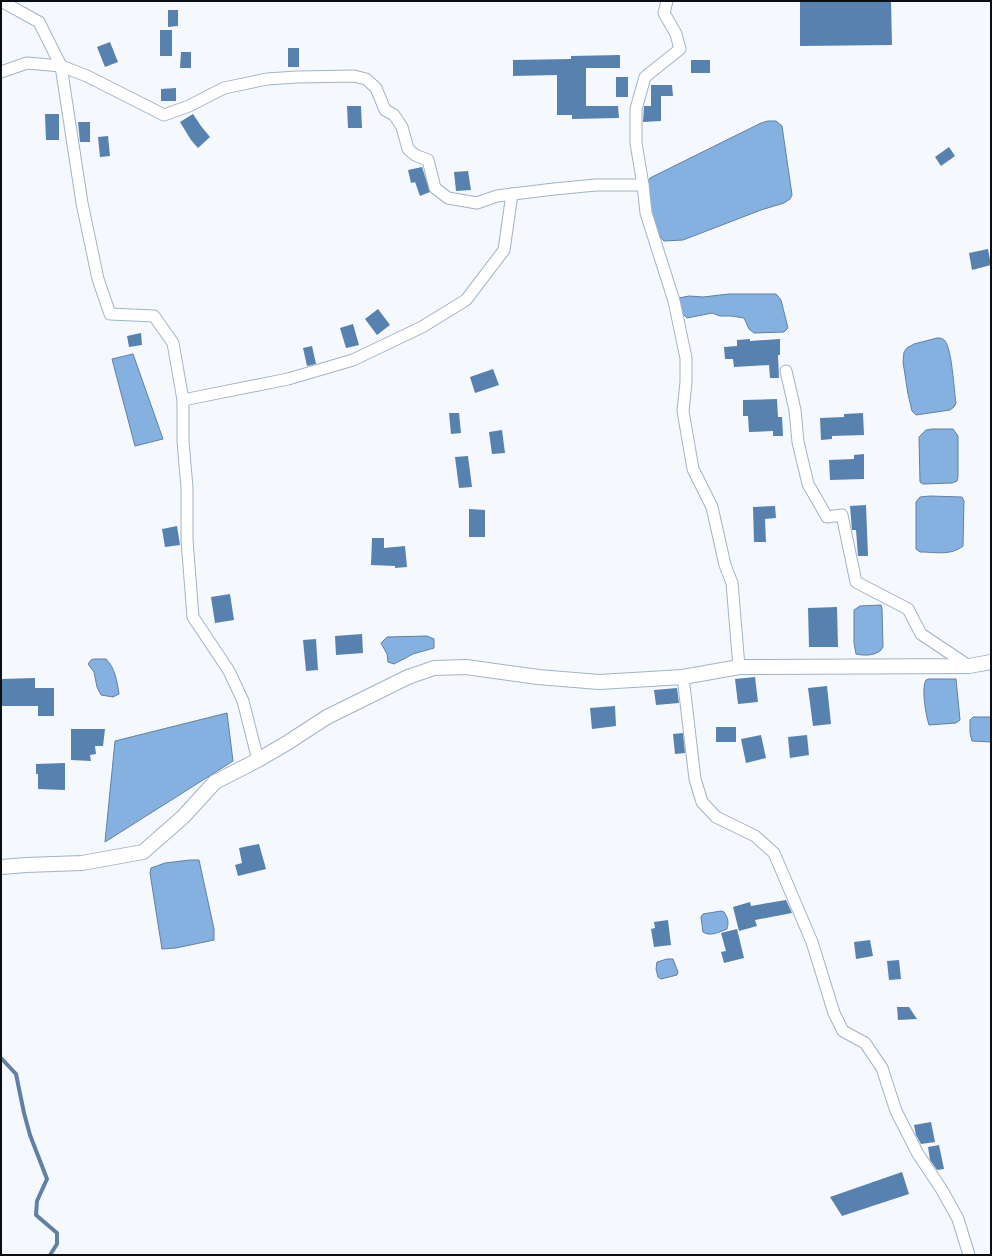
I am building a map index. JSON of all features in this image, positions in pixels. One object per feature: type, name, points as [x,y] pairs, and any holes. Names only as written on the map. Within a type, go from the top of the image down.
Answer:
[{"type":"street","points":[[1,1],[39,22],[61,66],[85,218],[98,279],[110,314],[154,316],[173,343],[183,400],[183,441],[187,488],[187,540],[193,617],[229,672],[243,701],[258,760]]},
{"type":"street","points":[[667,1],[664,12],[676,34],[680,49],[645,77],[636,109],[636,143],[646,213],[674,301],[686,358],[686,382],[683,411],[693,468],[712,507],[725,565],[732,583],[739,667]]},
{"type":"street","points":[[1,72],[27,63],[61,66],[87,76],[164,115],[189,106],[224,88],[267,79],[354,76],[366,79],[376,88],[385,110],[394,115],[402,127],[408,149],[415,155],[428,160],[436,188],[448,198],[477,203],[497,196],[512,194],[596,185],[643,185]]},
{"type":"street","points":[[183,400],[288,378],[353,360],[422,327],[466,300],[504,250],[512,194]]},
{"type":"street","points":[[786,371],[795,410],[798,442],[808,484],[827,517],[842,515],[856,582],[908,609],[921,634],[969,666]]},
{"type":"street","points":[[1,867],[82,863],[143,852],[183,817],[215,782],[258,760],[327,717],[408,677],[434,668],[466,667],[599,682],[683,677],[739,667],[969,666],[991,662]]},
{"type":"street","points":[[683,677],[695,779],[702,802],[716,817],[756,836],[774,853],[812,942],[834,1013],[843,1031],[865,1042],[882,1068],[896,1111],[918,1154],[942,1190],[958,1219],[969,1255]]},
{"type":"water","points":[[776,121],[782,126],[792,195],[790,199],[784,203],[761,210],[683,240],[664,241],[657,231],[646,189],[646,185],[650,178],[761,123]]},
{"type":"water","points":[[729,294],[776,294],[781,300],[788,328],[784,332],[754,333],[749,329],[744,318],[720,316],[712,313],[687,318],[682,313],[679,298]]},
{"type":"water","points":[[937,338],[943,339],[947,345],[951,361],[956,403],[950,410],[916,415],[912,411],[908,394],[903,362],[904,352],[907,348],[914,344]]},
{"type":"water","points":[[133,354],[163,439],[135,446],[112,359]]},
{"type":"water","points":[[953,429],[958,436],[957,481],[952,483],[923,484],[920,482],[919,437],[926,430]]},
{"type":"water","points":[[920,497],[962,497],[964,501],[963,546],[958,549],[937,553],[920,552],[916,549],[916,502]]},
{"type":"water","points":[[881,605],[883,647],[875,654],[856,654],[854,643],[854,610],[860,606]]},
{"type":"water","points":[[427,636],[434,639],[434,648],[413,654],[394,664],[388,662],[387,654],[381,643],[387,637]]},
{"type":"water","points":[[94,659],[106,659],[112,666],[119,694],[113,697],[101,695],[97,687],[94,672],[88,664]]},
{"type":"water","points":[[956,679],[960,720],[956,723],[929,725],[925,709],[924,689],[926,680]]},
{"type":"water","points":[[227,713],[233,761],[105,842],[115,741]]},
{"type":"water","points":[[973,717],[991,717],[991,742],[972,741],[970,733],[970,720]]},
{"type":"water","points":[[199,860],[214,929],[214,940],[176,948],[162,949],[150,873],[151,868],[165,863]]},
{"type":"water","points":[[721,911],[724,912],[727,918],[727,929],[712,934],[703,932],[701,917],[703,914]]},
{"type":"water","points":[[673,959],[678,972],[677,975],[661,979],[658,977],[656,969],[657,962]]},
{"type":"building","points":[[800,1],[891,1],[892,45],[800,46]]},
{"type":"building","points":[[168,10],[178,10],[178,26],[168,27]]},
{"type":"building","points":[[160,30],[172,30],[172,56],[160,56]]},
{"type":"building","points":[[110,42],[118,62],[105,67],[97,47]]},
{"type":"building","points":[[288,48],[299,48],[299,67],[288,67]]},
{"type":"building","points":[[181,52],[191,52],[191,68],[180,68]]},
{"type":"building","points":[[620,55],[620,68],[586,68],[586,106],[618,106],[619,118],[572,119],[572,115],[557,115],[557,75],[513,76],[513,60],[571,59],[571,56]]},
{"type":"building","points":[[691,60],[710,60],[710,73],[691,73]]},
{"type":"building","points":[[616,77],[628,77],[628,97],[616,97]]},
{"type":"building","points":[[651,85],[672,85],[673,96],[661,96],[661,121],[643,122],[644,106],[651,106]]},
{"type":"building","points":[[176,88],[176,101],[161,101],[161,89]]},
{"type":"building","points":[[347,106],[361,106],[362,128],[348,128]]},
{"type":"building","points":[[45,114],[59,114],[59,140],[46,140]]},
{"type":"building","points":[[193,114],[210,137],[198,148],[191,140],[180,122]]},
{"type":"building","points":[[78,122],[90,122],[90,142],[80,142]]},
{"type":"building","points":[[108,136],[110,156],[100,157],[98,137]]},
{"type":"building","points":[[949,147],[955,156],[941,166],[935,157]]},
{"type":"building","points":[[422,167],[430,192],[420,196],[415,182],[411,183],[408,170]]},
{"type":"building","points":[[468,171],[471,190],[456,191],[454,172]]},
{"type":"building","points":[[988,249],[991,265],[972,270],[969,253]]},
{"type":"building","points":[[378,309],[390,325],[377,335],[365,319]]},
{"type":"building","points":[[353,324],[359,345],[346,348],[340,328]]},
{"type":"building","points":[[141,333],[142,345],[129,347],[127,336]]},
{"type":"building","points":[[750,339],[750,341],[780,339],[780,355],[778,355],[779,378],[770,378],[769,365],[734,367],[733,359],[725,359],[724,347],[737,346],[737,340]]},
{"type":"building","points":[[312,346],[316,364],[307,366],[303,348]]},
{"type":"building","points":[[493,369],[499,385],[475,393],[470,377]]},
{"type":"building","points":[[777,399],[778,417],[782,417],[783,436],[773,436],[773,431],[749,432],[748,416],[743,416],[743,400]]},
{"type":"building","points":[[449,413],[459,413],[461,433],[451,434]]},
{"type":"building","points":[[863,413],[864,435],[832,436],[832,439],[821,440],[820,418],[844,417],[844,414]]},
{"type":"building","points":[[502,430],[505,453],[492,454],[489,432]]},
{"type":"building","points":[[864,454],[864,479],[830,480],[829,460],[854,459],[854,455]]},
{"type":"building","points":[[468,456],[472,487],[459,488],[455,457]]},
{"type":"building","points":[[866,505],[868,556],[858,556],[856,530],[852,530],[850,506]]},
{"type":"building","points":[[775,506],[776,518],[765,519],[766,542],[754,542],[753,507]]},
{"type":"building","points":[[469,509],[485,510],[485,537],[469,537]]},
{"type":"building","points":[[177,526],[180,545],[165,547],[162,529]]},
{"type":"building","points":[[372,538],[384,538],[384,548],[405,546],[407,567],[395,568],[395,566],[371,565]]},
{"type":"building","points":[[230,594],[234,620],[215,623],[211,597]]},
{"type":"building","points":[[837,607],[838,647],[809,647],[808,608]]},
{"type":"building","points":[[362,634],[363,653],[336,655],[335,636]]},
{"type":"building","points":[[316,639],[318,670],[306,671],[303,640]]},
{"type":"building","points":[[755,677],[758,702],[738,704],[735,679]]},
{"type":"building","points":[[35,678],[35,688],[54,688],[54,716],[38,716],[38,706],[1,706],[1,679]]},
{"type":"building","points":[[827,686],[831,724],[813,726],[808,688]]},
{"type":"building","points":[[677,688],[679,703],[656,705],[654,690]]},
{"type":"building","points":[[615,706],[616,726],[592,729],[590,708]]},
{"type":"building","points":[[716,727],[736,727],[736,742],[716,742]]},
{"type":"building","points":[[71,729],[105,729],[103,746],[95,746],[96,754],[90,755],[91,761],[71,760]]},
{"type":"building","points":[[683,733],[685,753],[675,754],[673,734]]},
{"type":"building","points":[[761,735],[766,758],[746,763],[741,739]]},
{"type":"building","points":[[807,735],[809,755],[790,758],[788,737]]},
{"type":"building","points":[[65,763],[65,790],[38,789],[36,764]]},
{"type":"building","points":[[259,844],[266,869],[238,876],[235,865],[242,863],[239,848]]},
{"type":"building","points":[[786,900],[792,913],[755,920],[757,926],[739,931],[733,907],[750,902],[751,906]]},
{"type":"building","points":[[668,920],[671,945],[654,947],[651,929],[655,928],[654,922]]},
{"type":"building","points":[[737,929],[744,958],[724,963],[721,952],[726,951],[721,933]]},
{"type":"building","points":[[870,940],[873,956],[856,959],[854,942]]},
{"type":"building","points":[[899,960],[901,979],[889,980],[887,961]]},
{"type":"building","points":[[897,1007],[909,1007],[917,1019],[898,1020]]},
{"type":"building","points":[[931,1122],[935,1142],[921,1144],[916,1135],[914,1125]]},
{"type":"building","points":[[939,1145],[944,1169],[937,1170],[930,1160],[928,1147]]},
{"type":"building","points":[[902,1172],[909,1194],[842,1216],[830,1197]]},
{"type":"waterway","points":[[1,1058],[16,1074],[30,1135],[47,1179],[37,1201],[36,1215],[57,1233],[57,1244],[50,1255]]}]
